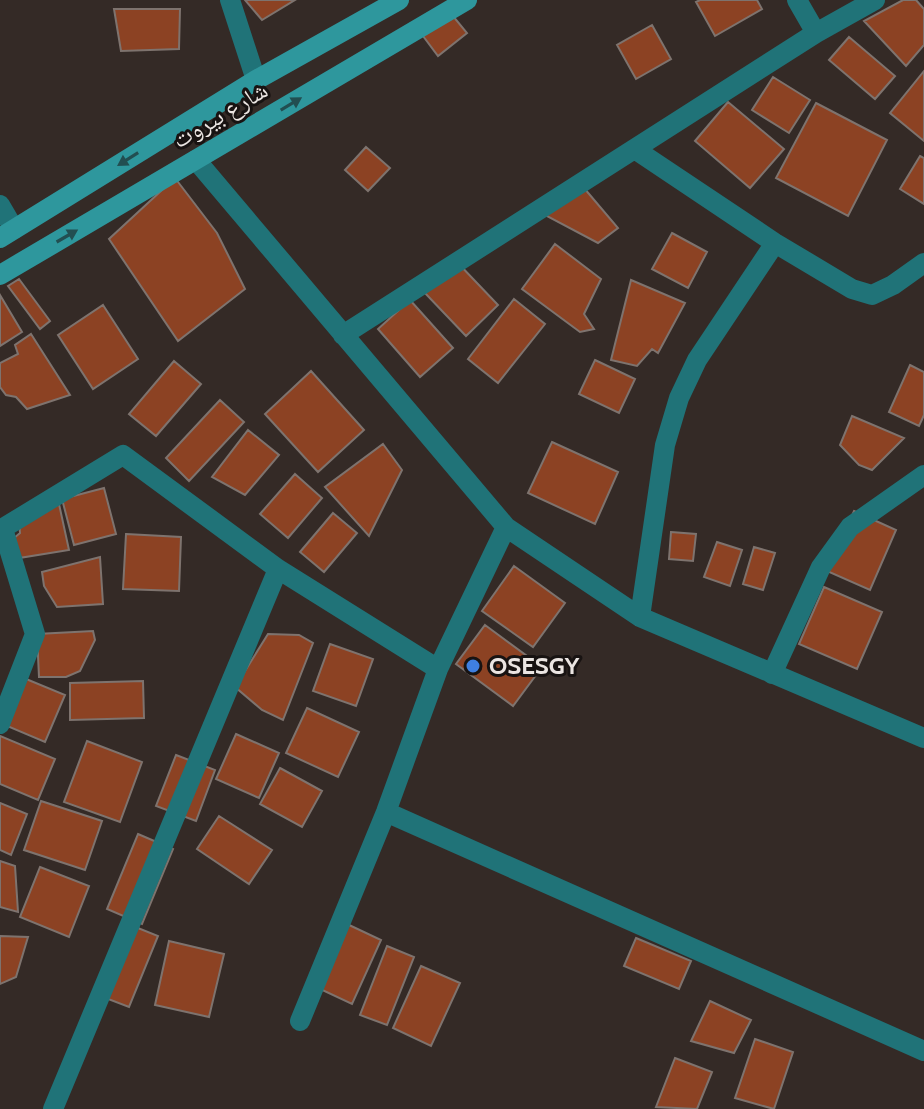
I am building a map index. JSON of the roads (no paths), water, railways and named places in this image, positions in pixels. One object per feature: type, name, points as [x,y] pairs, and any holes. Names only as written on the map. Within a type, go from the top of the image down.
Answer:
[{"type":"main road","name":"شارع بيروت","points":[[0,275],[467,0]]},
{"type":"main road","name":"شارع بيروت","points":[[7,234],[256,80],[394,3]]},
{"type":"main road","points":[[394,3],[406,35]]},
{"type":"street","points":[[230,0],[256,80]]},
{"type":"street","points":[[797,0],[816,33]]},
{"type":"street","points":[[343,335],[816,33],[875,0]]},
{"type":"street","points":[[636,150],[775,243],[852,289],[872,295],[893,285],[924,263]]},
{"type":"street","points":[[196,160],[506,527],[640,617],[924,738]]},
{"type":"street","points":[[0,205],[7,234]]},
{"type":"street","points":[[640,617],[665,445],[679,398],[697,360],[775,243]]},
{"type":"street","points":[[0,724],[35,634],[1,530],[123,455],[278,569],[438,669]]},
{"type":"street","points":[[772,674],[821,567],[850,527],[924,475]]},
{"type":"street","points":[[300,1021],[386,812],[438,669],[506,527]]},
{"type":"street","points":[[53,1109],[278,569]]},
{"type":"street","points":[[386,812],[924,1051]]},
{"type":"place","name":"OSESGY","points":[[473,666]]}]
